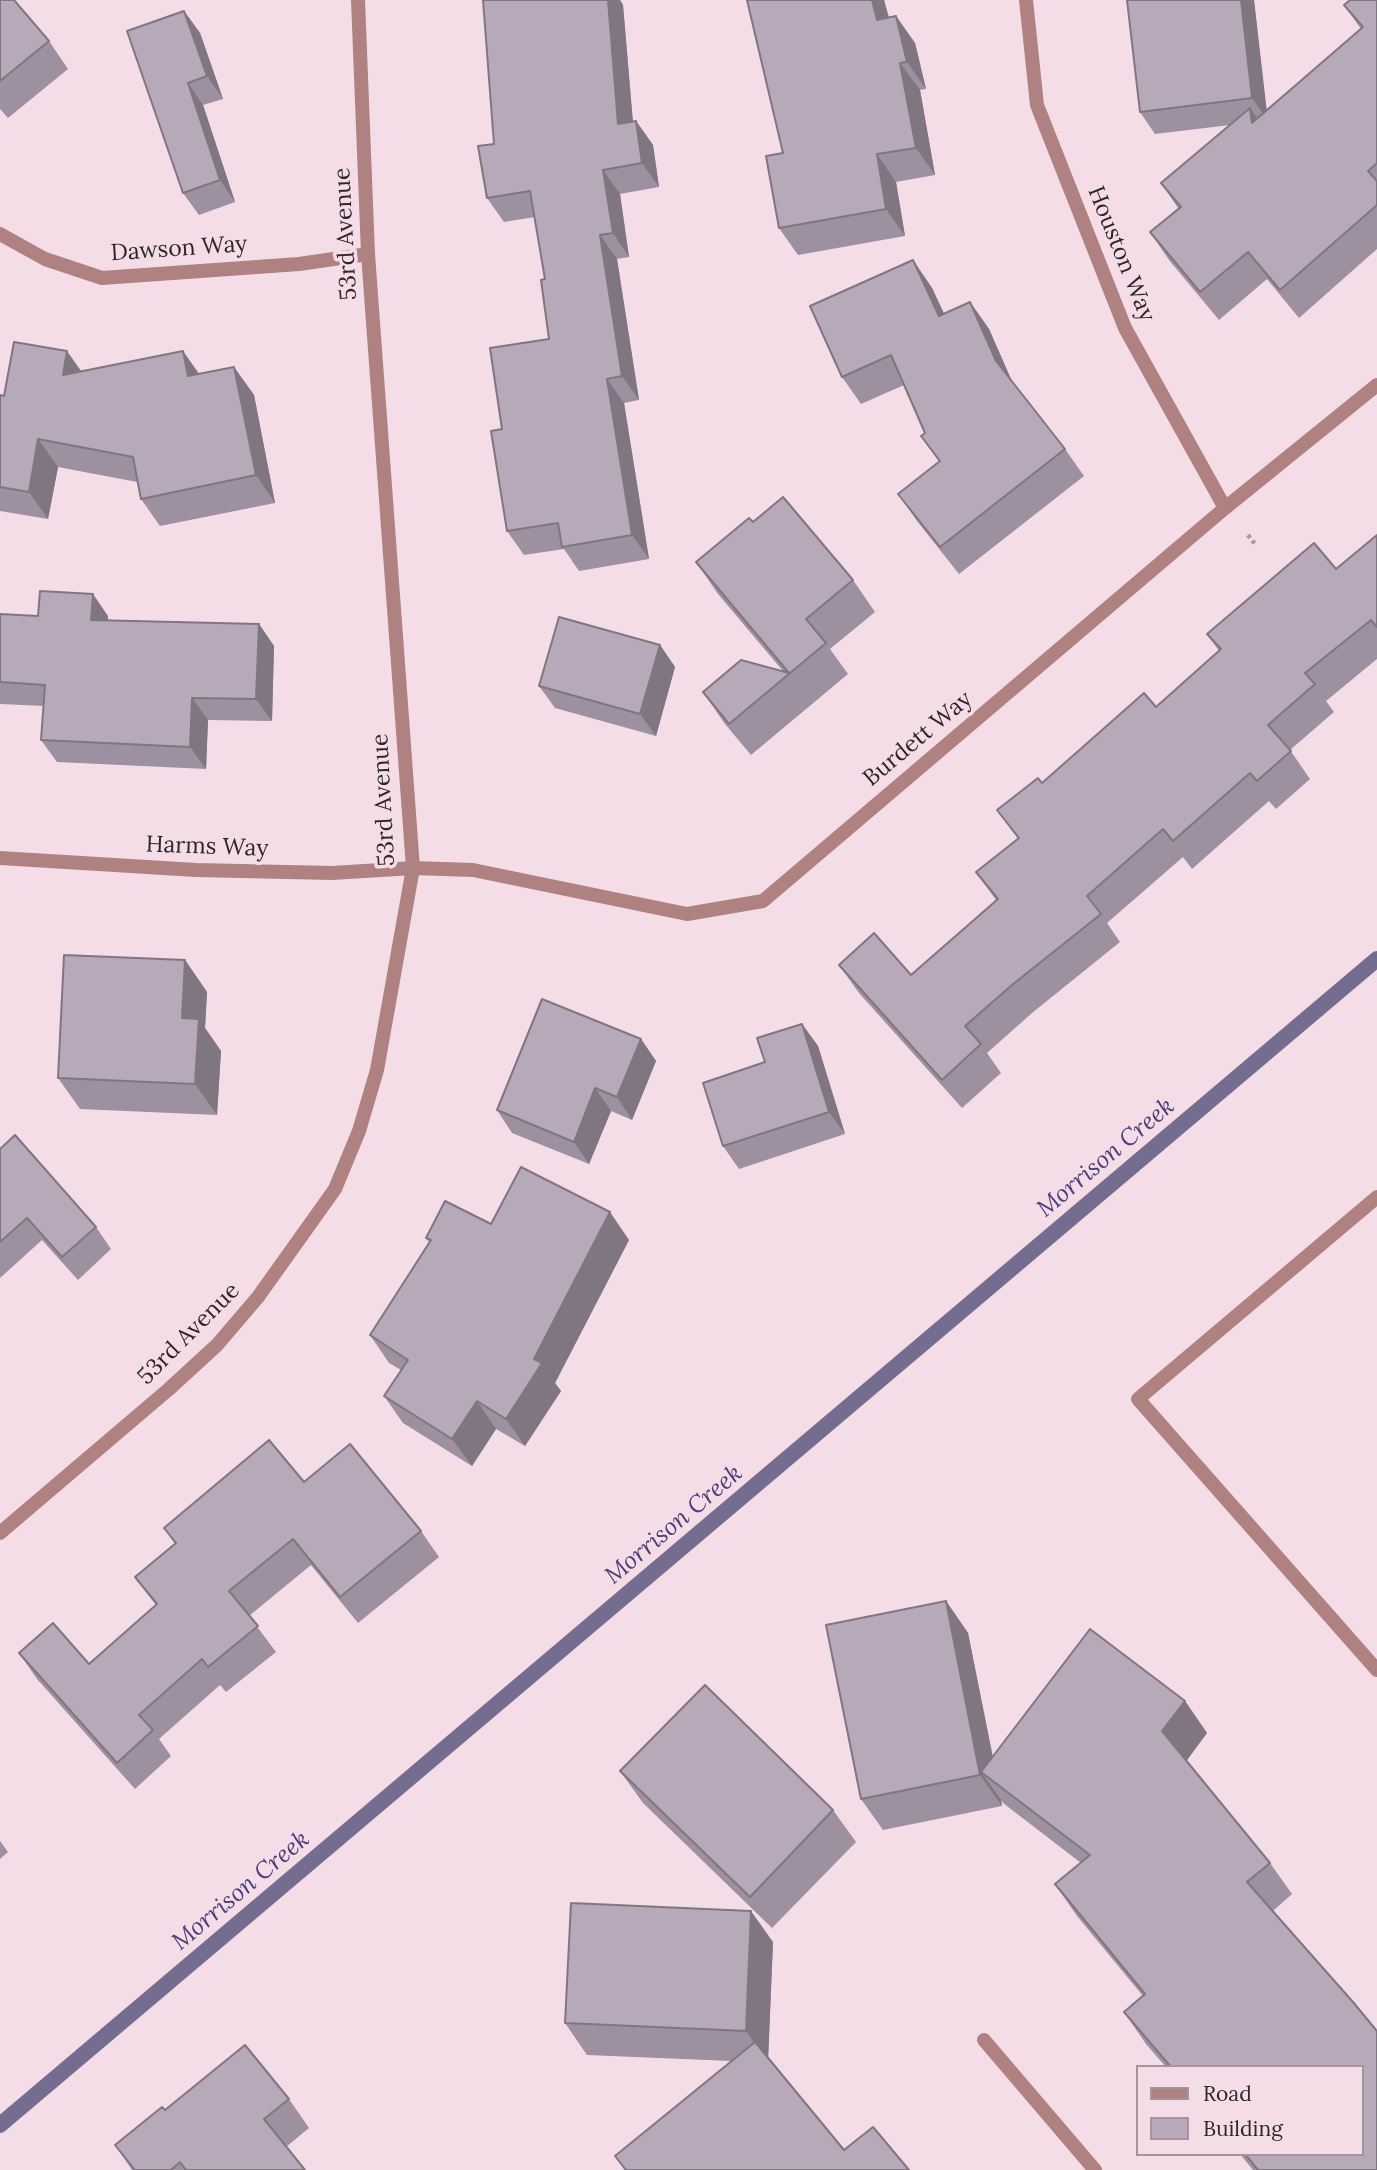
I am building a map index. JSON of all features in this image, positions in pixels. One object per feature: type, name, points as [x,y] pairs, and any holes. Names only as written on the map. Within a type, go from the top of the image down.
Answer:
[{"type":"street","name":"53rd Avenue","points":[[0,1534],[169,1389],[216,1345],[258,1297],[335,1189],[359,1132],[377,1070],[413,868],[368,254],[358,0]]},
{"type":"street","name":"Houston Way","points":[[1026,0],[1037,105],[1125,328],[1225,508]]},
{"type":"street","name":"Dawson Way","points":[[0,234],[45,259],[102,278],[299,264],[368,254]]},
{"type":"street","name":"Burdett Way","points":[[413,868],[473,870],[687,915],[763,901],[1225,508],[1377,384]]},
{"type":"street","name":"Harms Way","points":[[0,858],[223,871],[332,873],[413,868]]},
{"type":"street","points":[[1377,1197],[1138,1399],[1377,1670]]},
{"type":"street","points":[[984,2040],[1095,2170]]},
{"type":"building","points":[[0,0],[14,0],[49,41],[0,81]]},
{"type":"building","points":[[483,0],[608,0],[618,124],[636,121],[642,163],[603,170],[613,233],[600,235],[622,376],[607,379],[632,535],[562,547],[558,523],[507,531],[491,431],[502,429],[490,348],[549,339],[541,280],[545,279],[530,191],[487,198],[478,146],[494,144]]},
{"type":"building","points":[[747,0],[872,0],[877,20],[896,16],[907,62],[900,63],[916,148],[877,154],[886,209],[779,228],[766,156],[783,153]]},
{"type":"building","points":[[1127,0],[1241,0],[1252,98],[1140,112]]},
{"type":"building","points":[[1350,0],[1377,0],[1377,163],[1368,171],[1377,181],[1377,205],[1280,290],[1248,252],[1200,292],[1150,232],[1181,207],[1161,183],[1250,108],[1252,123],[1363,27],[1344,5]]},
{"type":"building","points":[[184,11],[207,76],[188,83],[220,180],[183,193],[127,31]]},
{"type":"building","points":[[913,260],[939,316],[970,302],[996,361],[1065,449],[940,547],[898,494],[940,461],[921,436],[925,433],[891,355],[842,377],[810,306]]},
{"type":"building","points":[[14,342],[67,351],[63,375],[183,351],[188,376],[234,367],[256,475],[141,499],[133,457],[38,439],[29,492],[0,487],[0,395],[4,396]]},
{"type":"building","points":[[783,497],[853,580],[806,619],[826,643],[729,724],[703,692],[741,660],[789,673],[696,562],[749,518],[753,522]]},
{"type":"building","points":[[1377,535],[1377,627],[1371,620],[1305,673],[1315,684],[1268,725],[1291,751],[1257,781],[1250,773],[1173,841],[1163,829],[1087,896],[1101,914],[965,1026],[981,1044],[942,1080],[839,965],[874,933],[911,975],[998,899],[976,872],[1019,838],[997,810],[1038,778],[1042,783],[1144,693],[1156,707],[1221,649],[1207,634],[1314,543],[1336,569]]},
{"type":"building","points":[[40,591],[93,594],[91,620],[259,624],[256,699],[192,698],[190,747],[41,740],[45,685],[0,682],[0,614],[38,616]]},
{"type":"building","points":[[559,617],[660,645],[640,714],[539,686]]},
{"type":"building","points":[[64,955],[185,960],[182,1018],[199,1019],[195,1084],[58,1078]]},
{"type":"building","points":[[542,999],[641,1039],[617,1097],[595,1088],[574,1142],[497,1110]]},
{"type":"building","points":[[802,1024],[829,1112],[723,1146],[703,1083],[765,1062],[757,1038]]},
{"type":"building","points":[[15,1135],[96,1227],[62,1257],[27,1218],[0,1242],[0,1149]]},
{"type":"building","points":[[521,1167],[610,1212],[534,1359],[542,1363],[506,1419],[477,1401],[452,1439],[384,1396],[408,1360],[370,1335],[431,1240],[426,1238],[445,1201],[491,1224]]},
{"type":"building","points":[[269,1440],[304,1482],[350,1444],[421,1531],[340,1597],[293,1539],[229,1591],[258,1626],[208,1667],[202,1659],[139,1715],[153,1730],[117,1763],[19,1653],[53,1623],[89,1664],[157,1604],[135,1577],[176,1543],[164,1528]]},
{"type":"building","points":[[946,1601],[980,1775],[861,1799],[826,1625]]},
{"type":"building","points":[[1090,1629],[1185,1701],[1162,1731],[1270,1863],[1247,1882],[1377,2031],[1377,2170],[1258,2170],[1247,2156],[1363,2156],[1363,2065],[1169,2065],[1124,2012],[1145,1994],[1055,1884],[1090,1855],[981,1772]]},
{"type":"building","points":[[705,1685],[833,1810],[750,1897],[620,1771]]},
{"type":"building","points":[[571,1903],[751,1911],[746,2031],[565,2023]]},
{"type":"building","points":[[755,2042],[844,2150],[873,2127],[909,2170],[626,2170],[615,2156]]},
{"type":"building","points":[[245,2045],[289,2099],[264,2119],[305,2170],[186,2170],[180,2162],[171,2170],[135,2170],[115,2145],[162,2107],[165,2110]]},
{"type":"waterway","name":"Morrison Creek","points":[[0,2125],[1377,959]]}]
